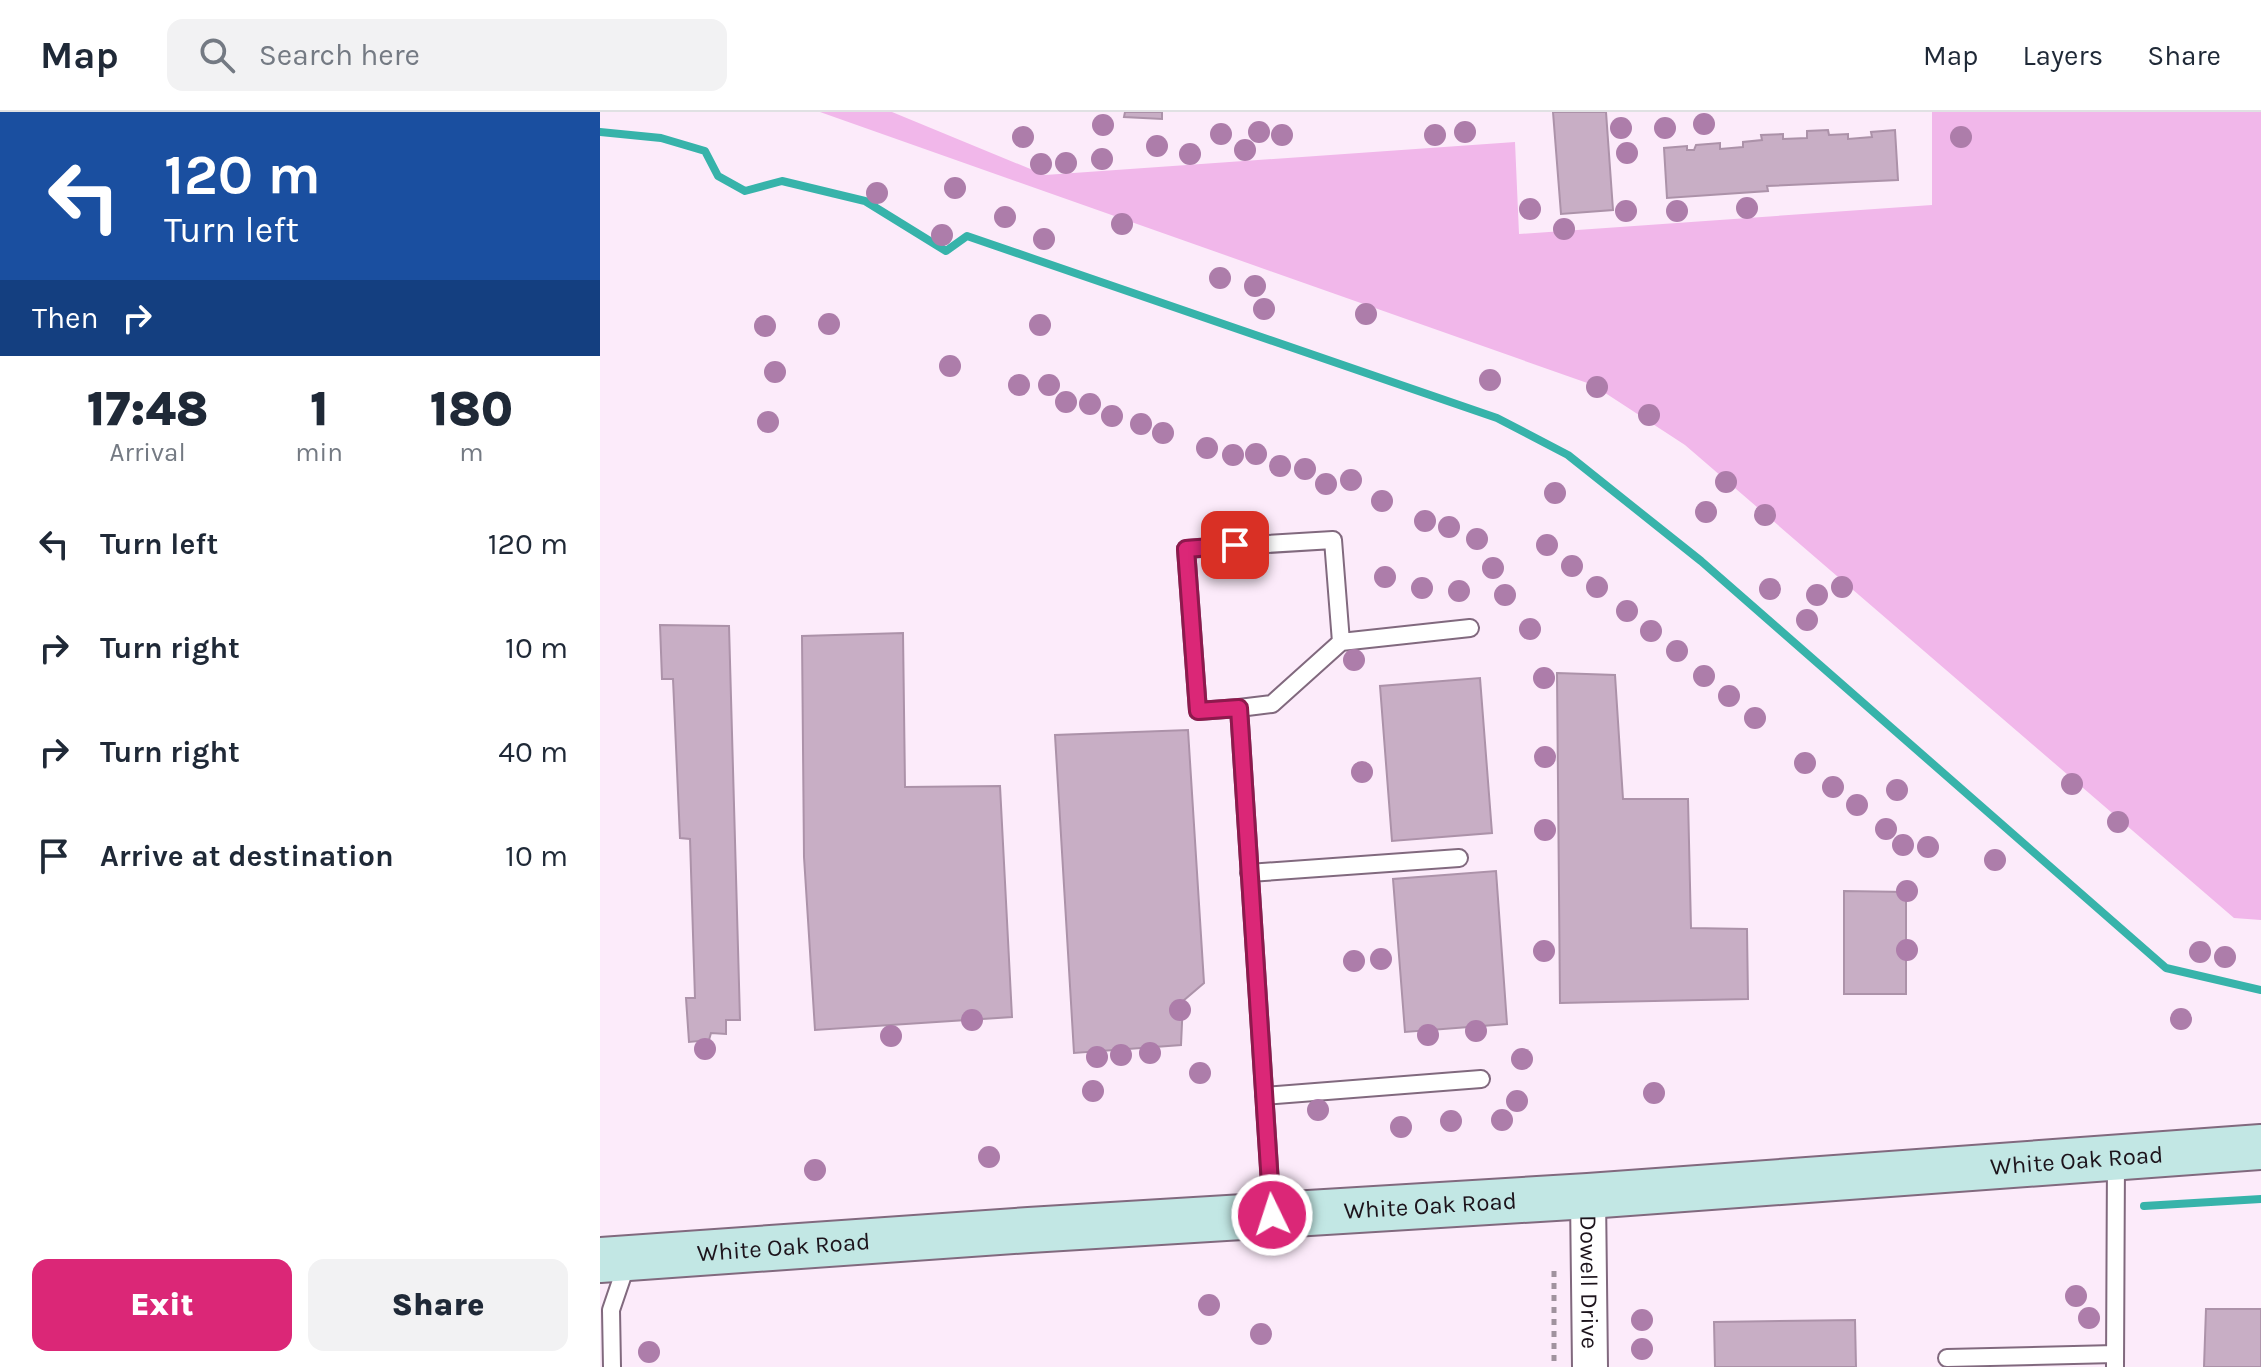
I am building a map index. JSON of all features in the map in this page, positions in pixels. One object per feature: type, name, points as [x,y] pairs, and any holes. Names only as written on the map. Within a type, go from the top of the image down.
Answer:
[{"type":"street","name":"White Oak Road","points":[[614,1259],[1588,1196],[2261,1147]]},
{"type":"street","name":"Dowell Drive","points":[[1588,1196],[1590,1367]]},
{"type":"lane","points":[[1341,642],[1333,540],[1186,549],[1198,711],[1272,704],[1341,642],[1470,628]]},
{"type":"lane","points":[[1239,708],[1272,1215]]},
{"type":"lane","points":[[1249,873],[1459,858]]},
{"type":"lane","points":[[1264,1096],[1481,1079]]},
{"type":"lane","points":[[1947,1358],[2115,1361],[2116,1157]]},
{"type":"lane","points":[[612,1367],[614,1259]]},
{"type":"path","points":[[1554,1271],[1554,1367]]},
{"type":"shaded area","points":[[820,112],[892,112],[1045,175],[1515,142],[1519,234],[1932,205],[1932,112],[2261,112],[2261,920],[2234,918],[1685,445],[1593,385]]},
{"type":"building","points":[[1125,112],[1162,112],[1162,119],[1124,117]]},
{"type":"building","points":[[1553,112],[1606,112],[1613,210],[1561,214]]},
{"type":"building","points":[[1828,130],[1829,135],[1848,134],[1848,139],[1872,137],[1871,132],[1895,130],[1898,180],[1767,186],[1768,191],[1667,198],[1664,148],[1687,146],[1687,150],[1694,150],[1696,145],[1720,143],[1720,149],[1743,147],[1743,142],[1762,140],[1761,135],[1783,134],[1783,139],[1807,138],[1807,131]]},
{"type":"building","points":[[660,625],[729,626],[740,1020],[726,1020],[726,1034],[711,1033],[709,1040],[689,1042],[686,998],[695,998],[690,839],[680,838],[673,679],[662,679]]},
{"type":"building","points":[[903,633],[905,787],[1000,786],[1012,1017],[815,1030],[804,857],[802,636]]},
{"type":"building","points":[[1557,673],[1615,675],[1623,799],[1688,799],[1691,928],[1747,929],[1748,999],[1560,1003]]},
{"type":"building","points":[[1480,678],[1492,833],[1392,841],[1380,686]]},
{"type":"building","points":[[1188,730],[1204,983],[1183,1001],[1181,1045],[1074,1053],[1055,735]]},
{"type":"building","points":[[1496,871],[1507,1024],[1405,1032],[1393,879]]},
{"type":"building","points":[[1844,891],[1906,892],[1906,994],[1844,994]]},
{"type":"building","points":[[2206,1309],[2261,1309],[2261,1367],[2204,1367]]},
{"type":"building","points":[[1855,1320],[1856,1367],[1715,1367],[1714,1322]]},
{"type":"waterway","points":[[600,132],[661,138],[705,151],[718,176],[745,191],[782,181],[865,201],[946,251],[967,236],[1497,418],[1568,455],[1701,561],[2166,968],[2261,990]]},
{"type":"waterway","points":[[2144,1206],[2261,1199]]},
{"type":"route","points":[[1235,545],[1186,549],[1198,711],[1239,708],[1272,1215]]}]
